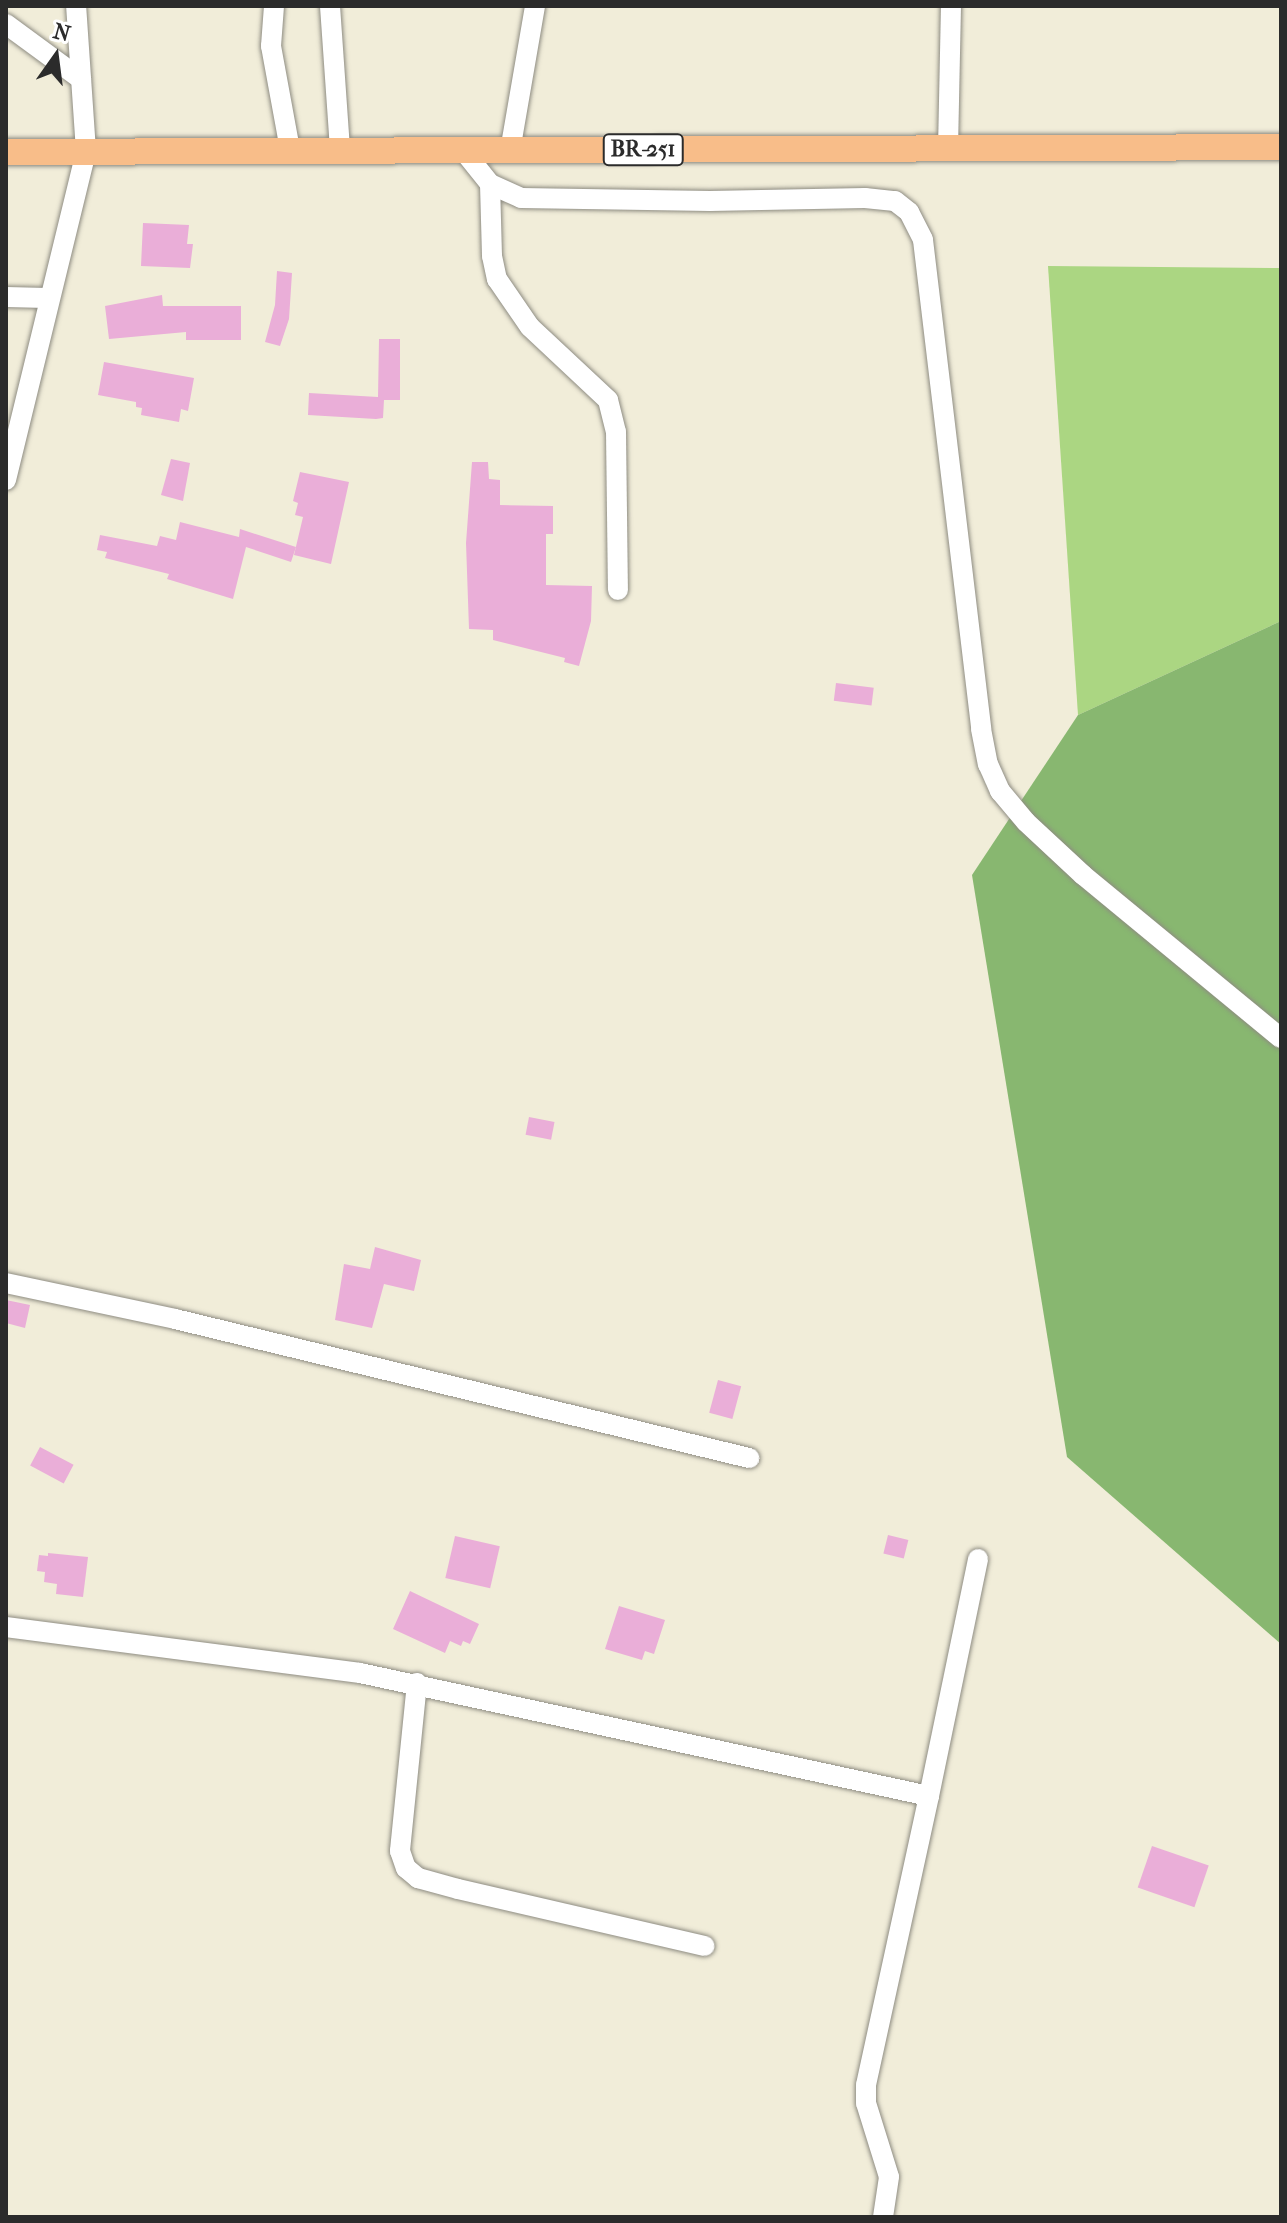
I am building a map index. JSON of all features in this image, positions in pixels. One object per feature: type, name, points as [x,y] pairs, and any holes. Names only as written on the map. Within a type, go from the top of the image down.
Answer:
[{"type":"main road","name":"BR-251","points":[[6,152],[1281,147]]},
{"type":"street","points":[[6,480],[47,298],[86,151],[76,6]]},
{"type":"street","points":[[274,6],[271,46],[290,150]]},
{"type":"street","points":[[330,6],[340,150]]},
{"type":"street","points":[[510,151],[535,6]]},
{"type":"street","points":[[948,149],[951,6]]},
{"type":"street","points":[[6,24],[81,79]]},
{"type":"street","points":[[462,149],[490,184],[521,198],[710,201],[865,198],[895,201],[909,212],[923,240],[981,729],[1000,791],[1026,822],[1083,875],[1281,1038]]},
{"type":"street","points":[[490,184],[492,256],[497,279],[530,327],[608,400],[616,432],[618,590]]},
{"type":"street","points":[[6,297],[47,298]]},
{"type":"street","points":[[6,1283],[251,1337],[749,1458]]},
{"type":"street","points":[[883,2217],[889,2177],[866,2103],[866,2085],[978,1559]]},
{"type":"street","points":[[6,1627],[329,1668],[417,1683],[929,1796]]},
{"type":"street","points":[[417,1683],[400,1851],[406,1868],[418,1878],[458,1889],[704,1946]]},
{"type":"green space","points":[[1048,266],[1281,268],[1281,621],[1078,715]]},
{"type":"green space","points":[[1281,621],[1281,1644],[1067,1457],[972,875],[1078,715]]},
{"type":"building","points":[[143,223],[189,225],[187,244],[193,244],[190,268],[141,266]]},
{"type":"building","points":[[277,271],[292,273],[289,319],[280,346],[265,342],[275,305]]},
{"type":"building","points":[[162,295],[163,306],[241,306],[241,340],[186,340],[186,332],[109,339],[105,306]]},
{"type":"building","points":[[379,339],[400,339],[400,400],[384,400],[383,418],[308,415],[309,393],[378,397]]},
{"type":"building","points":[[104,362],[194,378],[188,411],[181,409],[179,422],[141,415],[142,408],[136,407],[136,402],[98,395]]},
{"type":"building","points":[[171,459],[190,463],[183,501],[161,495]]},
{"type":"building","points":[[472,462],[488,462],[489,479],[500,480],[500,505],[553,506],[553,534],[546,534],[546,585],[592,586],[591,621],[579,666],[564,662],[565,658],[493,640],[493,630],[469,629],[466,543]]},
{"type":"building","points":[[300,472],[349,482],[331,564],[294,555],[303,517],[295,515],[298,503],[293,501]]},
{"type":"building","points":[[180,522],[239,537],[240,529],[296,547],[291,562],[246,547],[233,599],[167,579],[169,574],[105,558],[107,552],[97,550],[100,535],[157,546],[160,536],[176,540]]},
{"type":"building","points":[[836,683],[874,688],[872,705],[834,701]]},
{"type":"building","points":[[529,1117],[555,1122],[551,1140],[526,1135]]},
{"type":"building","points":[[375,1247],[421,1260],[414,1291],[384,1284],[372,1328],[335,1320],[344,1264],[370,1269]]},
{"type":"building","points":[[6,1300],[30,1305],[25,1328],[6,1323]]},
{"type":"building","points":[[718,1380],[741,1386],[732,1419],[709,1413]]},
{"type":"building","points":[[40,1447],[74,1465],[64,1483],[30,1466]]},
{"type":"building","points":[[888,1535],[908,1540],[904,1559],[883,1553]]},
{"type":"building","points":[[455,1536],[500,1546],[490,1588],[445,1578]]},
{"type":"building","points":[[48,1553],[88,1557],[83,1597],[56,1594],[57,1584],[44,1582],[45,1572],[37,1571],[39,1555],[48,1556]]},
{"type":"building","points":[[410,1591],[479,1624],[470,1644],[463,1641],[461,1646],[450,1641],[445,1653],[393,1629]]},
{"type":"building","points":[[619,1606],[665,1620],[654,1654],[645,1651],[642,1660],[605,1649]]},
{"type":"building","points":[[1152,1846],[1209,1866],[1194,1907],[1138,1888]]}]
